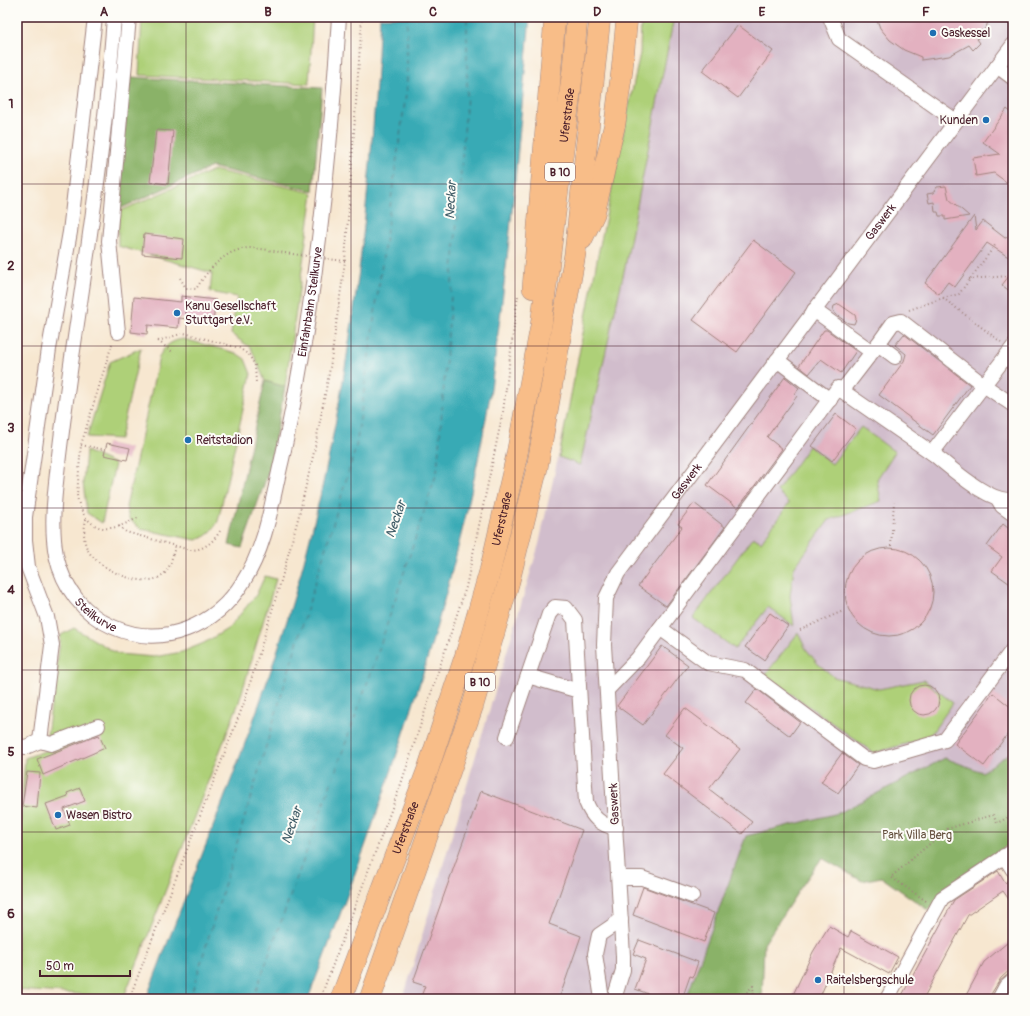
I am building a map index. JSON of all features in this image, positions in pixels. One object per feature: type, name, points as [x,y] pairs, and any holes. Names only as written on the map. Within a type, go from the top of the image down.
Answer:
[{"type":"highway","name":"B 10","points":[[541,326],[532,284],[555,17]]},
{"type":"highway","name":"Uferstraße","points":[[341,999],[428,769],[469,644],[490,571],[516,459],[541,326],[573,69],[577,17]]},
{"type":"highway","name":"Uferstraße","points":[[370,999],[473,705],[509,582],[537,468],[575,254],[600,17]]},
{"type":"highway","name":"B 10","points":[[575,254],[594,214],[615,123],[627,17]]},
{"type":"street","points":[[40,742],[52,645],[47,616],[28,567],[25,540],[25,517],[49,349],[70,232],[95,17]]},
{"type":"street","name":"Steilkurve","points":[[114,17],[99,171],[59,453],[53,509],[56,554],[63,577],[80,604],[93,616],[107,625],[135,635],[150,636],[173,634],[195,626],[217,612],[237,592],[245,579]]},
{"type":"street","points":[[118,332],[109,242],[129,17]]},
{"type":"street","name":"Einfahrbahn Steilkurve","points":[[245,579],[258,553],[266,528],[299,372],[320,232],[330,143],[339,17]]},
{"type":"street","points":[[830,17],[839,38],[956,121]]},
{"type":"street","name":"Gaswerk","points":[[614,999],[623,970],[608,689],[604,645],[606,598],[618,573],[1013,45]]},
{"type":"street","points":[[997,66],[1013,78]]},
{"type":"street","points":[[814,310],[875,348],[895,357]]},
{"type":"street","points":[[842,391],[893,323],[901,321],[985,386],[1013,405]]},
{"type":"street","points":[[932,453],[1012,349]]},
{"type":"street","points":[[777,360],[830,400]]},
{"type":"street","points":[[608,689],[638,658],[838,388],[987,493],[998,499],[1013,499]]},
{"type":"street","points":[[998,499],[1002,506],[1013,514]]},
{"type":"street","points":[[507,737],[552,609],[560,606],[566,608],[575,620],[586,802],[590,812],[597,821],[606,826],[616,828]]},
{"type":"street","points":[[660,628],[708,663],[745,670],[864,759],[873,761],[944,740],[1013,649]]},
{"type":"street","points":[[528,676],[579,691]]},
{"type":"street","points":[[17,746],[26,747],[40,742],[51,744],[98,726]]},
{"type":"street","points":[[887,999],[942,898],[1008,853],[1013,870]]},
{"type":"street","points":[[619,878],[642,878],[692,896]]},
{"type":"street","points":[[602,999],[596,954],[599,935],[621,920]]},
{"type":"street","points":[[999,999],[1006,986],[1013,980]]},
{"type":"path","points":[[893,323],[902,312],[959,294],[996,244]]},
{"type":"path","points":[[180,278],[186,288],[196,289],[206,273],[215,264],[238,251],[253,248],[345,261]]},
{"type":"path","points":[[969,279],[1009,276]]},
{"type":"path","points":[[320,999],[401,784],[466,587],[503,412],[518,293]]},
{"type":"path","points":[[943,298],[1012,349]]},
{"type":"path","points":[[118,332],[113,341],[81,445],[77,495],[80,509],[86,518],[93,524],[104,528],[119,526],[138,518]]},
{"type":"path","points":[[174,353],[158,341],[184,333],[239,348],[249,355],[255,365],[256,383]]},
{"type":"path","points":[[81,445],[102,449]]},
{"type":"path","points":[[891,546],[894,502]]},
{"type":"path","points":[[86,518],[84,536],[89,552],[105,568],[116,573],[147,580],[159,577],[170,566],[175,547]]},
{"type":"path","points":[[119,526],[126,532],[190,550],[198,549],[209,544],[220,531]]},
{"type":"path","points":[[800,630],[843,611]]},
{"type":"path","points":[[936,909],[891,877],[947,829],[993,815],[998,823],[1013,815]]},
{"type":"path","points":[[743,999],[744,995],[753,986],[754,999]]},
{"type":"path","points":[[17,995],[78,999]]},
{"type":"shaded area","points":[[645,17],[1013,17],[1013,751],[982,772],[945,758],[839,813],[746,836],[686,999],[403,999],[539,544],[611,215],[643,51]]},
{"type":"green space","points":[[142,17],[313,17],[309,84],[139,75]]},
{"type":"green space","points":[[641,17],[674,17],[625,267],[580,465],[559,457],[599,250],[640,53]]},
{"type":"green space","points":[[130,77],[322,88],[313,191],[212,167],[117,210]]},
{"type":"green space","points":[[214,170],[313,193],[285,387],[265,381],[251,348],[231,334],[237,297],[210,292],[212,273],[118,246],[118,212]]},
{"type":"green space","name":"Reitstadion","points":[[184,339],[236,353],[245,359],[251,374],[218,521],[209,533],[196,540],[141,529],[129,519],[126,507],[159,357],[169,344]]},
{"type":"green space","points":[[141,348],[120,439],[87,437],[110,362]]},
{"type":"green space","points":[[265,381],[285,387],[269,470],[242,548],[229,545]]},
{"type":"green space","points":[[861,427],[895,452],[877,479],[881,501],[829,520],[794,568],[790,596],[794,626],[768,607],[735,649],[693,618],[753,537],[761,542],[789,503],[777,491],[809,446],[832,464]]},
{"type":"green space","points":[[86,451],[115,464],[102,523],[87,513],[83,483]]},
{"type":"green space","points":[[265,576],[276,579],[239,702],[124,997],[17,990],[17,870],[25,758],[59,746],[56,737],[47,735],[61,635],[74,628],[118,654],[154,657],[182,652],[204,643],[229,628],[256,595]]},
{"type":"green space","points":[[798,633],[806,649],[818,664],[834,677],[879,689],[924,680],[953,703],[929,737],[874,753],[765,675]]},
{"type":"green space","name":"Park Villa Berg","points":[[1013,751],[1013,842],[974,868],[928,910],[881,877],[862,881],[822,858],[764,944],[762,999],[686,999],[746,836],[839,813],[945,758],[982,772]]},
{"type":"water","name":"Neckar","points":[[380,17],[530,17],[517,164],[490,396],[475,473],[457,550],[437,626],[414,702],[363,852],[308,999],[146,999],[224,799],[261,699],[294,597],[313,526],[343,382],[354,309],[370,163]]},
{"type":"building","name":"Gaskessel","points":[[876,17],[990,17],[986,27],[977,39],[980,43],[973,50],[969,45],[949,56],[921,60],[921,57],[904,50],[890,40],[880,28]]},
{"type":"building","points":[[738,25],[773,51],[738,98],[702,71]]},
{"type":"building","points":[[1007,109],[1013,114],[1013,187],[994,173],[976,176],[973,158],[1000,154],[983,142]]},
{"type":"building","points":[[156,130],[173,131],[168,184],[150,182]]},
{"type":"building","points":[[946,186],[949,199],[969,216],[945,220],[945,216],[939,216],[938,212],[935,212],[934,202],[929,203],[927,194],[933,193],[937,187]]},
{"type":"building","points":[[974,216],[976,230],[983,221],[1005,238],[1009,237],[1010,243],[1013,244],[1013,260],[987,243],[955,287],[948,282],[939,294],[925,283]]},
{"type":"building","points":[[144,234],[184,239],[182,258],[142,254]]},
{"type":"building","points":[[753,240],[796,272],[737,352],[693,320]]},
{"type":"building","points":[[1013,271],[1013,294],[1002,285]]},
{"type":"building","name":"Kanu Gesellschaft Stuttgart e.V.","points":[[181,296],[216,300],[213,322],[179,318],[178,328],[148,325],[147,334],[131,332],[134,297],[181,302]]},
{"type":"building","points":[[839,304],[855,315],[856,319],[854,324],[848,323],[835,314],[833,310],[834,306]]},
{"type":"building","points":[[824,330],[827,330],[856,351],[841,373],[821,359],[809,374],[799,366]]},
{"type":"building","points":[[904,334],[970,385],[933,435],[879,395],[904,361],[906,354],[895,345]]},
{"type":"building","points":[[785,377],[799,388],[795,394],[797,396],[767,437],[782,449],[738,508],[707,485]]},
{"type":"building","points":[[836,414],[856,429],[832,461],[812,446]]},
{"type":"building","points":[[107,443],[130,448],[127,460],[104,455]]},
{"type":"building","points":[[694,503],[725,527],[666,606],[638,586],[682,527],[678,524]]},
{"type":"building","points":[[1003,524],[1013,532],[1013,586],[992,571],[1002,557],[987,546]]},
{"type":"building","points":[[889,548],[906,551],[914,555],[926,567],[930,575],[933,592],[930,609],[926,617],[914,629],[906,633],[889,636],[872,633],[864,629],[852,617],[848,609],[845,592],[848,575],[852,567],[864,555],[872,551]]},
{"type":"building","points":[[770,613],[788,626],[764,660],[745,647]]},
{"type":"building","points":[[662,646],[688,665],[643,725],[617,706]]},
{"type":"building","points":[[924,685],[930,686],[938,694],[938,706],[930,714],[924,715],[918,714],[910,706],[909,700],[910,694],[918,686]]},
{"type":"building","points":[[757,689],[800,722],[790,736],[746,703]]},
{"type":"building","points":[[993,693],[1013,709],[1013,727],[984,766],[955,744]]},
{"type":"building","points":[[685,708],[740,749],[709,789],[752,822],[742,834],[663,774],[683,748],[665,735]]},
{"type":"building","points":[[99,735],[105,748],[43,775],[37,759]]},
{"type":"building","points":[[842,753],[858,765],[838,793],[821,782]]},
{"type":"building","points":[[27,772],[40,773],[37,808],[22,806]]},
{"type":"building","points":[[80,788],[85,801],[64,809],[70,825],[56,830],[46,804],[68,796],[67,793]]},
{"type":"building","points":[[481,791],[582,830],[549,924],[581,936],[559,999],[420,999],[425,986],[413,982]]},
{"type":"building","points":[[998,871],[1005,883],[1009,880],[1013,887],[1013,905],[1003,891],[968,915],[923,999],[900,999],[954,900]]},
{"type":"building","points":[[643,887],[714,913],[704,942],[633,915]]},
{"type":"building","points":[[829,926],[848,937],[851,931],[898,957],[889,974],[841,948],[819,999],[791,999],[813,952]]},
{"type":"building","points":[[1013,938],[1013,967],[1001,978],[988,999],[964,999],[984,962]]},
{"type":"building","points":[[639,940],[698,962],[693,977],[690,976],[682,999],[662,999],[635,989],[646,959],[633,954]]},
{"type":"ferry route","points":[[190,999],[356,447],[407,87],[407,17]]},
{"type":"ferry route","points":[[253,999],[372,670],[437,472],[467,95],[467,17]]},
{"type":"place","name":"Gaskessel","points":[[933,33]]},
{"type":"place","name":"Kunden","points":[[986,120]]},
{"type":"place","name":"Kanu Gesellschaft Stuttgart e.V.","points":[[177,313]]},
{"type":"place","name":"Reitstadion","points":[[188,440]]},
{"type":"place","name":"Wasen Bistro","points":[[58,815]]},
{"type":"place","name":"Raitelsbergschule","points":[[818,980]]}]
